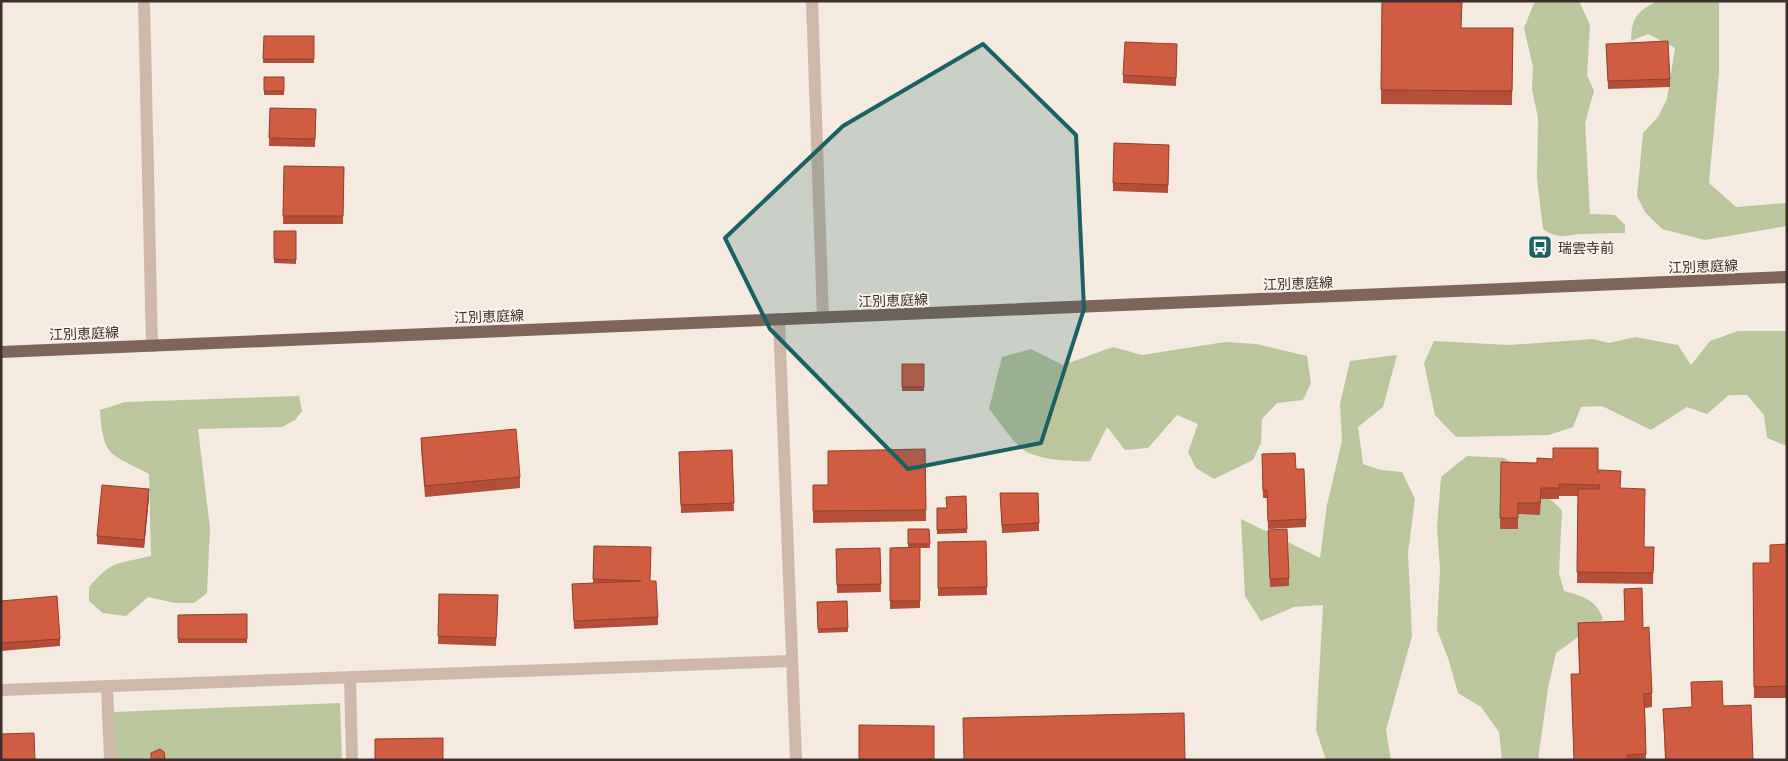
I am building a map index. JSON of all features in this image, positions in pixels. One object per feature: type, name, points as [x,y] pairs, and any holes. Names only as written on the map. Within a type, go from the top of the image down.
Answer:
[{"type":"main road","name":"江別恵庭線","points":[[1,352],[1787,277]]},
{"type":"street","points":[[144,1],[152,346]]},
{"type":"street","points":[[812,1],[823,318]]},
{"type":"street","points":[[780,319],[796,760]]},
{"type":"street","points":[[1,690],[791,661]]},
{"type":"street","points":[[350,677],[352,760]]},
{"type":"street","points":[[107,686],[110,760]]},
{"type":"highlighted area","points":[[983,44],[1076,135],[1084,309],[1041,443],[908,469],[770,329],[725,238],[843,126]]},
{"type":"green space","points":[[1542,1],[1579,1],[1590,25],[1587,75],[1594,91],[1585,123],[1590,214],[1615,215],[1625,225],[1625,233],[1559,236],[1543,229],[1537,179],[1538,118],[1532,89],[1533,67],[1524,28],[1534,3]]},
{"type":"green space","points":[[1657,1],[1719,1],[1719,74],[1709,183],[1736,207],[1787,203],[1787,226],[1705,240],[1662,229],[1645,212],[1637,196],[1643,133],[1658,117],[1667,99],[1675,48],[1648,34],[1631,41],[1636,16]]},
{"type":"green space","points":[[1738,331],[1787,331],[1787,446],[1767,438],[1764,415],[1747,395],[1729,395],[1707,414],[1687,407],[1651,430],[1602,406],[1581,407],[1573,427],[1549,435],[1456,437],[1435,415],[1424,363],[1434,341],[1509,345],[1593,339],[1609,343],[1635,337],[1678,345],[1691,365],[1710,341]]},
{"type":"green space","points":[[1225,342],[1256,344],[1307,356],[1311,383],[1303,400],[1277,403],[1262,419],[1261,443],[1253,460],[1214,479],[1196,468],[1188,452],[1198,424],[1177,415],[1148,448],[1125,450],[1107,427],[1090,461],[1074,461],[1044,458],[1027,452],[1012,439],[989,409],[1002,357],[1031,349],[1063,365],[1113,347],[1142,355]]},
{"type":"green space","points":[[1397,355],[1383,407],[1358,427],[1363,464],[1381,470],[1402,472],[1415,499],[1408,553],[1412,636],[1386,730],[1391,760],[1326,760],[1316,730],[1323,605],[1294,607],[1261,621],[1245,596],[1241,519],[1320,558],[1327,505],[1342,441],[1340,404],[1350,361]]},
{"type":"green space","points":[[299,396],[302,411],[295,420],[282,427],[198,429],[210,528],[207,593],[194,603],[175,603],[148,597],[126,616],[103,613],[89,601],[89,587],[104,571],[123,562],[151,556],[149,474],[125,462],[111,452],[103,437],[100,410],[125,402]]},
{"type":"green space","points":[[1467,456],[1505,458],[1562,510],[1559,573],[1564,591],[1583,597],[1593,603],[1603,619],[1556,653],[1548,688],[1538,760],[1502,760],[1499,732],[1481,707],[1458,693],[1448,658],[1437,630],[1440,569],[1437,527],[1441,477]]},
{"type":"green space","points":[[340,703],[342,760],[115,760],[114,712]]},
{"type":"building","points":[[1382,1],[1462,1],[1461,28],[1513,28],[1512,91],[1381,90]]},
{"type":"building","points":[[264,36],[314,36],[314,59],[263,59]]},
{"type":"building","points":[[1668,41],[1670,79],[1608,81],[1606,44]]},
{"type":"building","points":[[1125,42],[1177,44],[1176,78],[1123,75]]},
{"type":"building","points":[[264,77],[284,77],[284,91],[264,91]]},
{"type":"building","points":[[270,108],[316,109],[315,139],[269,138]]},
{"type":"building","points":[[1114,143],[1169,145],[1168,185],[1113,183]]},
{"type":"building","points":[[284,166],[344,167],[343,216],[283,216]]},
{"type":"building","points":[[274,231],[296,231],[296,260],[274,259]]},
{"type":"building","points":[[902,364],[924,364],[924,387],[902,387]]},
{"type":"building","points":[[516,429],[520,477],[425,486],[421,438]]},
{"type":"building","points":[[1553,448],[1598,448],[1598,473],[1599,470],[1621,471],[1620,488],[1645,489],[1644,547],[1654,547],[1653,573],[1577,572],[1578,489],[1599,489],[1600,485],[1559,484],[1559,488],[1541,488],[1540,503],[1518,503],[1518,518],[1500,518],[1501,462],[1537,463],[1537,458],[1553,459]]},
{"type":"building","points":[[925,449],[926,510],[813,511],[813,485],[828,485],[828,451]]},
{"type":"building","points":[[732,450],[734,503],[681,505],[679,452]]},
{"type":"building","points":[[1295,453],[1296,469],[1304,469],[1306,519],[1268,521],[1267,490],[1263,490],[1262,454]]},
{"type":"building","points":[[102,485],[149,489],[144,540],[97,536]]},
{"type":"building","points":[[1000,493],[1038,493],[1039,523],[1002,525]]},
{"type":"building","points":[[966,496],[967,529],[937,530],[937,508],[947,508],[946,497]]},
{"type":"building","points":[[908,529],[929,529],[930,544],[908,544]]},
{"type":"building","points":[[1287,529],[1289,578],[1270,579],[1268,530]]},
{"type":"building","points":[[986,541],[987,587],[938,588],[938,542]]},
{"type":"building","points":[[1787,544],[1787,686],[1754,687],[1753,563],[1770,563],[1770,545]]},
{"type":"building","points":[[594,546],[651,547],[650,581],[656,581],[658,617],[574,621],[572,584],[641,581],[593,579]]},
{"type":"building","points":[[920,547],[920,601],[890,601],[890,548]]},
{"type":"building","points":[[880,548],[881,584],[837,585],[836,549]]},
{"type":"building","points":[[1642,588],[1643,628],[1649,627],[1652,693],[1644,694],[1646,754],[1627,755],[1627,760],[1574,760],[1571,674],[1580,674],[1578,623],[1625,621],[1624,589]]},
{"type":"building","points":[[439,594],[498,595],[496,638],[438,636]]},
{"type":"building","points":[[57,596],[60,639],[1,643],[1,601]]},
{"type":"building","points":[[847,601],[848,628],[818,629],[817,602]]},
{"type":"building","points":[[247,614],[247,639],[178,639],[178,615]]},
{"type":"building","points":[[1722,681],[1723,706],[1751,705],[1753,760],[1666,760],[1663,709],[1692,707],[1691,682]]},
{"type":"building","points":[[1184,713],[1185,760],[964,760],[963,718]]},
{"type":"building","points":[[859,725],[934,726],[934,760],[859,760]]},
{"type":"building","points":[[34,733],[35,760],[1,760],[1,734]]},
{"type":"building","points":[[443,738],[443,760],[375,760],[375,739]]},
{"type":"building","points":[[160,749],[164,752],[165,759],[151,760],[151,753]]},
{"type":"place","name":"瑞雲寺前","points":[[1540,247]]}]
